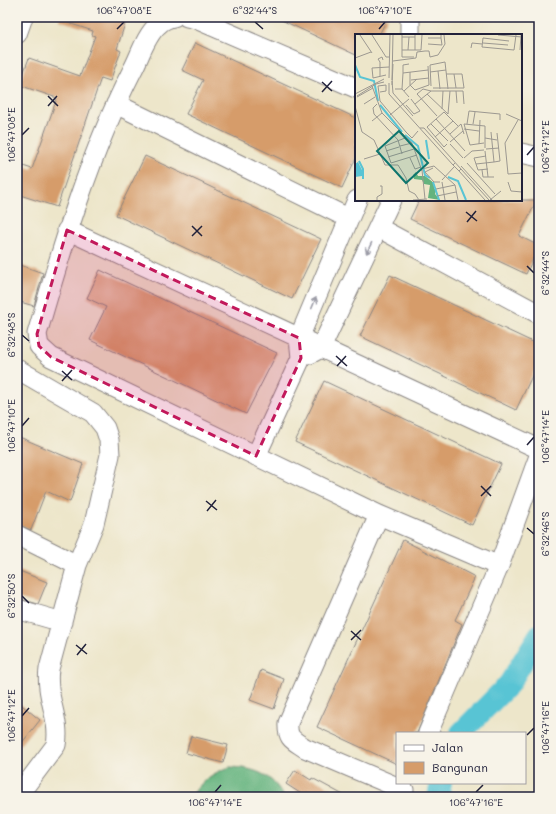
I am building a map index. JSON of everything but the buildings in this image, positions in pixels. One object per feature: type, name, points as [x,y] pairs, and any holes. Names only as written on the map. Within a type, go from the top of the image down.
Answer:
[{"type":"street","points":[[17,34],[23,17]]},
{"type":"street","points":[[174,17],[168,18],[157,25],[148,39],[116,104],[67,230],[37,334],[39,346],[50,357],[379,515],[499,566]]},
{"type":"street","points":[[187,17],[196,19],[355,88]]},
{"type":"street","points":[[410,17],[410,34]]},
{"type":"street","points":[[116,104],[348,218]]},
{"type":"street","points":[[522,153],[539,157]]},
{"type":"street","points":[[256,456],[301,358],[299,338],[348,218],[356,201]]},
{"type":"street","points":[[301,358],[321,348],[391,201]]},
{"type":"street","points":[[379,228],[539,314]]},
{"type":"street","points":[[67,230],[539,449]]},
{"type":"street","points":[[17,369],[93,413],[105,428],[109,440],[110,455],[94,524],[77,564],[47,682],[57,727],[58,736],[56,745],[17,797]]},
{"type":"street","points":[[428,732],[499,566],[539,456]]},
{"type":"street","points":[[379,515],[288,723],[287,733],[293,740],[305,748],[404,790]]},
{"type":"street","points":[[17,535],[77,564]]},
{"type":"street","points":[[17,609],[62,622]]},
{"type":"highlighted area","points":[[67,230],[299,338],[301,358],[256,456],[51,357],[39,346],[37,334]]},
{"type":"green space","points":[[230,767],[247,769],[262,774],[274,783],[284,797],[191,797],[199,786],[208,778]]},
{"type":"waterway","points":[[462,732],[509,684],[539,635]]},
{"type":"waterway","points":[[438,797],[441,784]]}]
